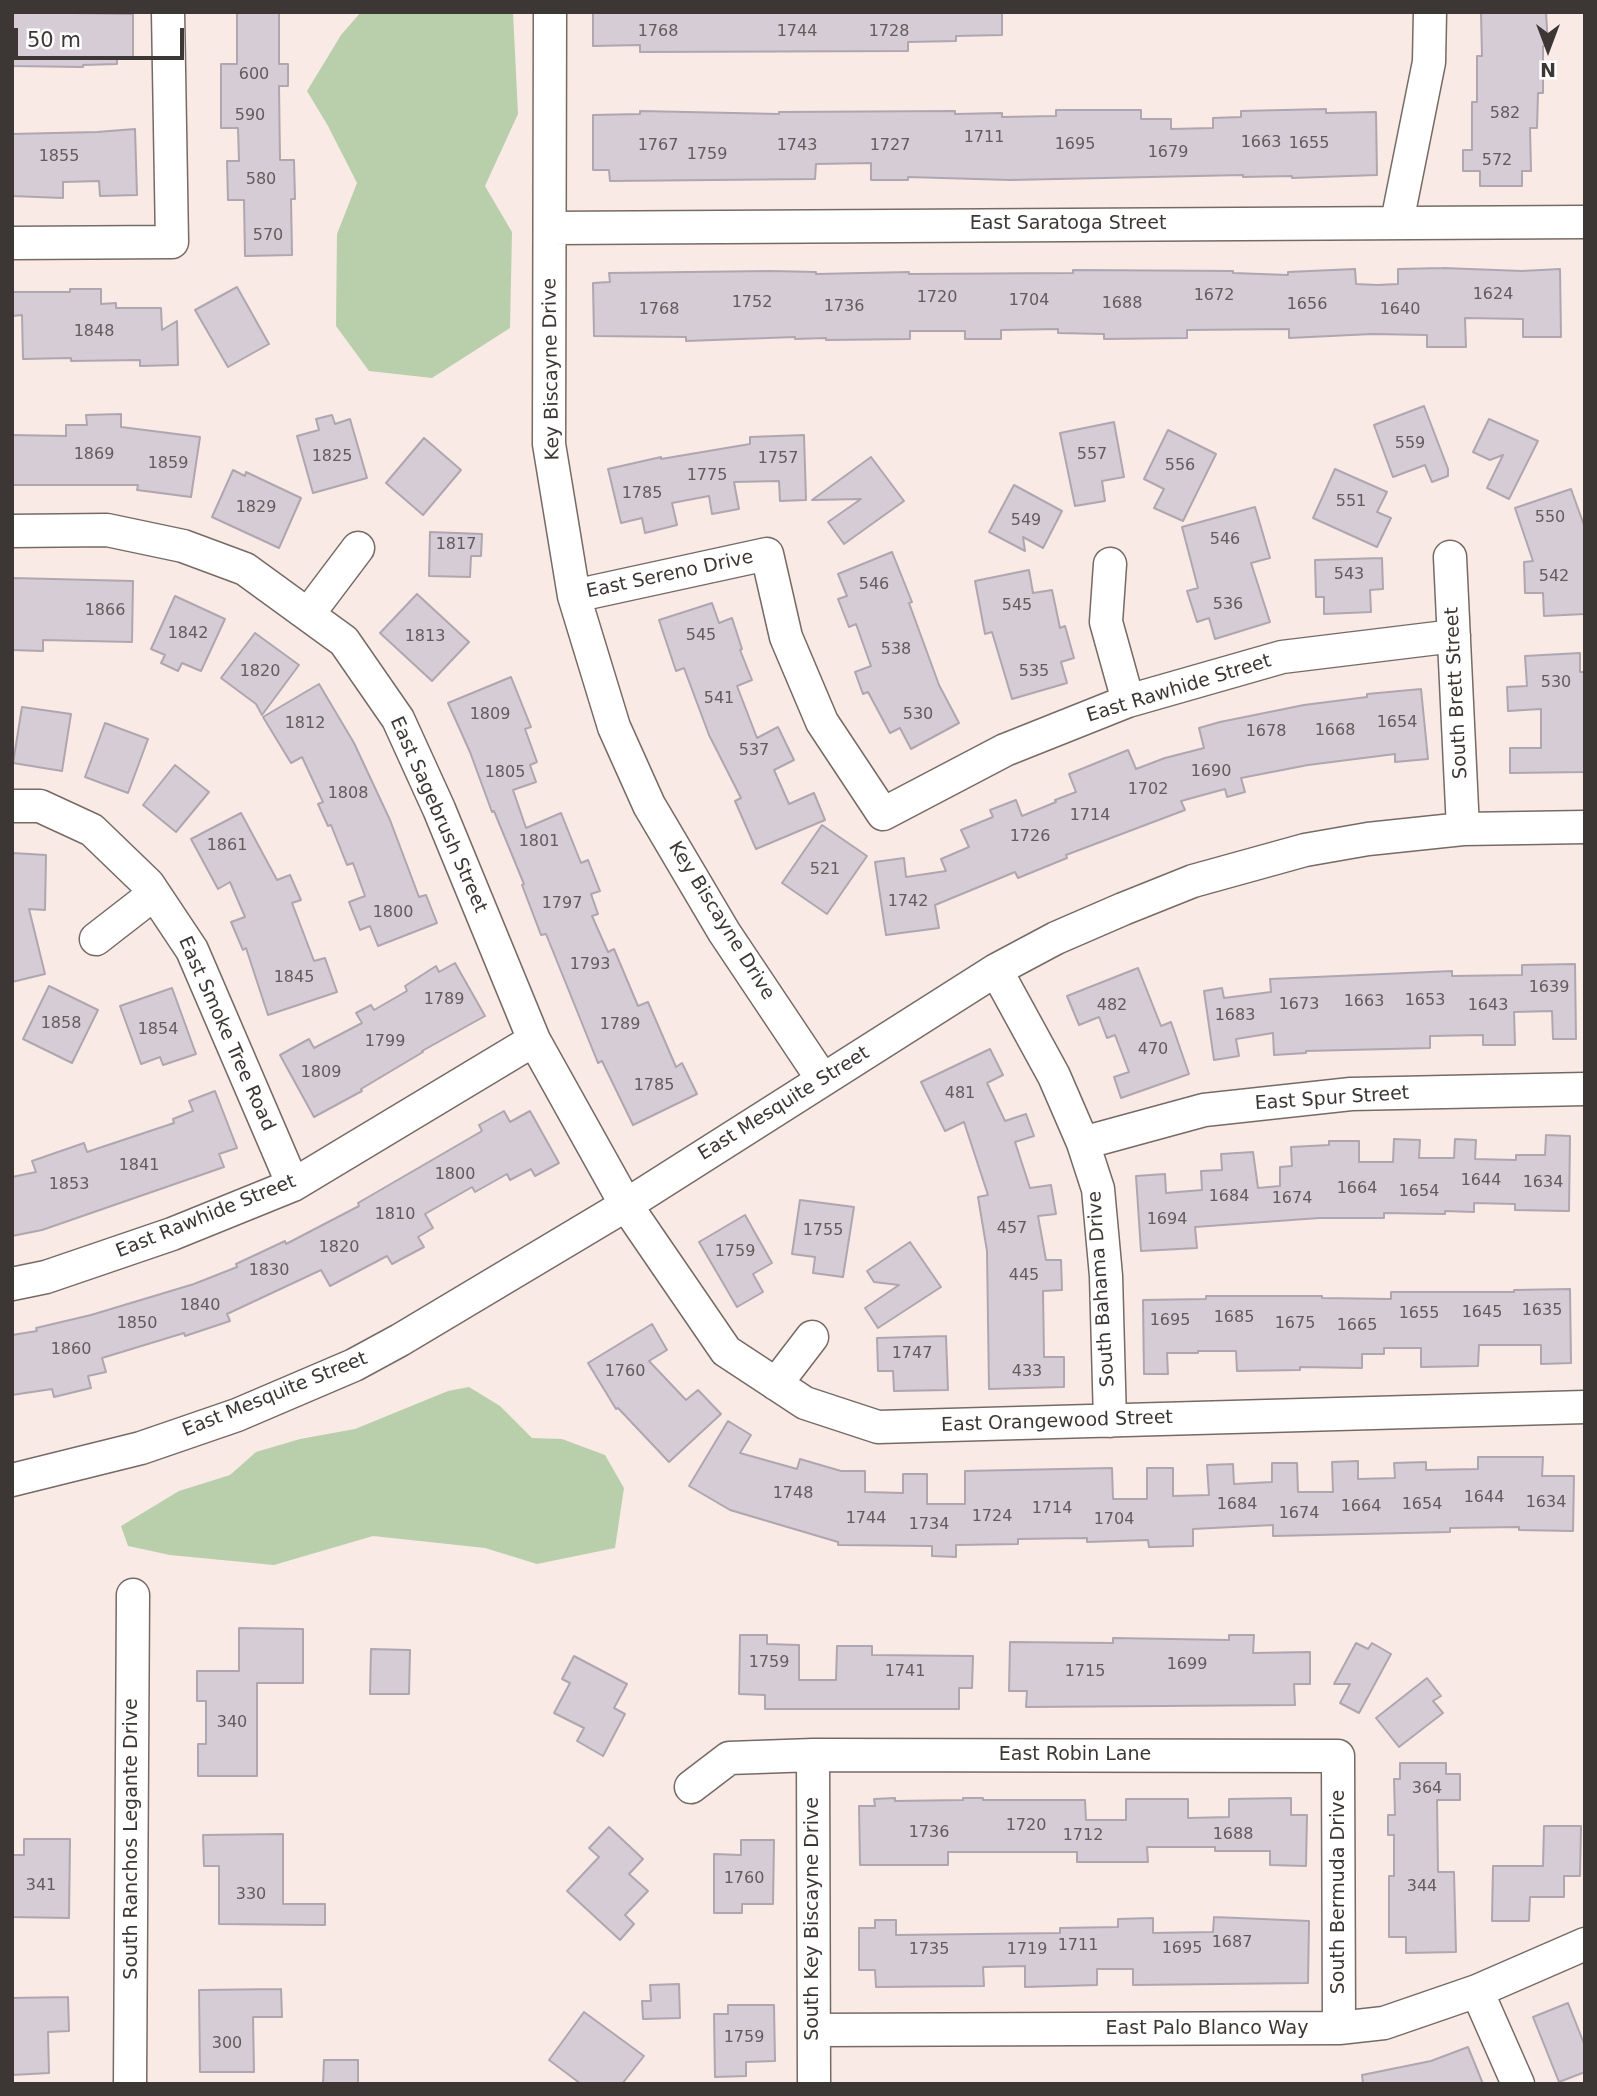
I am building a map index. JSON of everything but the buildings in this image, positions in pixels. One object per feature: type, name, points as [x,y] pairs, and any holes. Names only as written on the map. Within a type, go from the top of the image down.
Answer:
[{"type":"street","points":[[12,243],[172,242],[169,12]]},
{"type":"street","name":"Key Biscayne Drive","points":[[550,12],[549,444],[574,596],[614,727],[649,805],[724,932],[823,1080]]},
{"type":"street","points":[[1397,222],[1429,62],[1430,12]]},
{"type":"street","name":"East Saratoga Street","points":[[551,228],[1585,222]]},
{"type":"street","name":"East Sagebrush Street","points":[[12,531],[107,530],[183,546],[245,569],[344,641],[398,719],[439,809],[534,1040],[626,1205]]},
{"type":"street","points":[[309,613],[358,548]]},
{"type":"street","name":"East Sereno Drive","points":[[574,596],[767,554],[786,637],[822,722],[883,814]]},
{"type":"street","name":"South Brett Street","points":[[1450,557],[1463,829]]},
{"type":"street","points":[[1110,564],[1106,622],[1128,701]]},
{"type":"street","name":"East Rawhide Street","points":[[883,814],[1005,750],[1128,701],[1283,657],[1454,636]]},
{"type":"street","name":"East Smoke Tree Road","points":[[12,806],[40,806],[92,830],[148,884],[192,950],[293,1185]]},
{"type":"street","name":"East Mesquite Street","points":[[12,1480],[141,1448],[237,1415],[330,1376],[400,1340],[626,1205],[996,970],[1067,933],[1194,881],[1305,850],[1368,839],[1463,829],[1585,827]]},
{"type":"street","points":[[96,939],[154,894]]},
{"type":"street","name":"South Bahama Drive","points":[[996,970],[1054,1076],[1083,1143],[1098,1189],[1106,1276],[1110,1421]]},
{"type":"street","name":"East Rawhide Street","points":[[12,1284],[46,1277],[172,1234],[293,1185],[534,1040]]},
{"type":"street","name":"East Spur Street","points":[[1083,1143],[1203,1110],[1351,1094],[1585,1089]]},
{"type":"street","name":"East Orangewood Street","points":[[626,1205],[726,1351],[805,1404],[878,1427],[1585,1407]]},
{"type":"street","points":[[775,1384],[812,1337]]},
{"type":"street","name":"South Ranchos Legante Drive","points":[[130,2084],[133,1595]]},
{"type":"street","name":"East Robin Lane","points":[[691,1787],[729,1758],[813,1755],[1338,1756]]},
{"type":"street","name":"South Key Biscayne Drive","points":[[813,1755],[814,2084]]},
{"type":"street","name":"South Bermuda Drive","points":[[1338,1756],[1339,2028]]},
{"type":"street","name":"East Palo Blanco Way","points":[[814,2030],[1339,2028],[1384,2023],[1477,1991],[1585,1944]]},
{"type":"street","points":[[1477,1991],[1518,2084]]},
{"type":"green space","points":[[361,12],[513,12],[518,114],[485,186],[512,232],[510,328],[432,378],[369,371],[336,326],[337,234],[357,183],[307,91],[341,35]]},
{"type":"green space","points":[[469,1387],[500,1406],[532,1438],[562,1439],[605,1455],[624,1488],[615,1548],[537,1564],[485,1548],[373,1536],[274,1565],[170,1555],[128,1546],[121,1526],[179,1491],[230,1475],[256,1452],[300,1439],[355,1429],[448,1391]]}]
